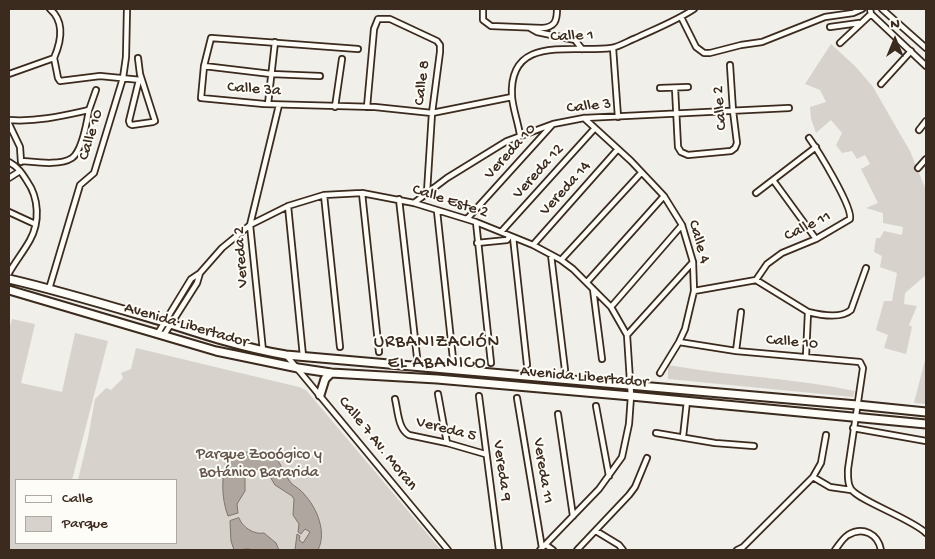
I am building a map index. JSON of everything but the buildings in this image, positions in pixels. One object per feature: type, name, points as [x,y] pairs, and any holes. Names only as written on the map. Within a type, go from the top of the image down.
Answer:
[{"type":"main road","name":"Avenida Libertador","points":[[9,279],[167,323],[218,340],[263,351],[926,412]]},
{"type":"main road","name":"Avenida Libertador","points":[[9,290],[216,351],[298,368],[631,396],[926,424]]},
{"type":"main road","points":[[320,395],[325,379],[331,372]]},
{"type":"street","points":[[50,9],[58,21],[61,34],[59,48],[54,58],[60,81],[93,76],[141,80]]},
{"type":"street","name":"Calle 10","points":[[49,289],[80,185],[94,173],[123,78],[126,57],[127,9]]},
{"type":"street","points":[[483,9],[483,20],[491,26],[529,28],[549,28],[557,19],[557,9]]},
{"type":"street","name":"Calle 1","points":[[520,134],[512,97],[515,70],[526,57],[544,50],[613,48],[681,17],[694,9]]},
{"type":"street","points":[[681,17],[696,47],[704,53],[710,53],[762,42],[826,17],[853,13],[862,9]]},
{"type":"street","points":[[882,9],[926,48]]},
{"type":"street","points":[[840,43],[871,12],[926,66]]},
{"type":"street","name":"Calle 8","points":[[367,107],[374,29],[378,19],[390,19],[433,38],[440,45],[432,113],[427,192]]},
{"type":"street","points":[[830,27],[860,23]]},
{"type":"street","points":[[529,28],[537,32],[574,40],[582,49]]},
{"type":"street","name":"Calle 3a","points":[[358,49],[211,38],[204,66],[201,98],[279,105],[367,107],[432,113],[512,97]]},
{"type":"street","points":[[268,104],[276,42]]},
{"type":"street","name":"Calle 1","points":[[613,48],[618,117]]},
{"type":"street","points":[[881,84],[911,51]]},
{"type":"street","points":[[9,74],[54,58]]},
{"type":"street","points":[[138,58],[141,80],[155,120],[154,122],[132,125],[129,123],[130,118],[141,80]]},
{"type":"street","points":[[335,107],[342,59]]},
{"type":"street","name":"Calle 2","points":[[675,88],[678,147],[681,152],[688,155],[730,151],[735,148],[737,143],[730,65]]},
{"type":"street","points":[[204,66],[271,74],[320,76]]},
{"type":"street","name":"Calle 2","points":[[660,88],[688,87]]},
{"type":"street","points":[[16,166],[22,161],[55,163],[72,158],[79,150],[96,90]]},
{"type":"street","name":"Vereda 2","points":[[263,351],[250,225],[279,105]]},
{"type":"street","name":"Calle 3","points":[[414,203],[447,178],[507,141],[520,134],[553,124],[584,118],[788,108]]},
{"type":"street","points":[[9,120],[28,121],[66,116],[89,110]]},
{"type":"street","name":"Calle 4","points":[[584,118],[618,149],[664,196],[682,225],[693,262],[694,291],[685,329],[660,373]]},
{"type":"street","points":[[919,130],[926,122]]},
{"type":"street","points":[[9,124],[20,148],[22,161]]},
{"type":"street","name":"Vereda 10","points":[[468,219],[553,124]]},
{"type":"street","name":"Vereda 12","points":[[501,232],[595,128]]},
{"type":"street","name":"Calle 11","points":[[756,280],[767,264],[782,254],[816,239],[847,221],[851,215],[816,147],[808,138]]},
{"type":"street","points":[[756,194],[816,147]]},
{"type":"street","name":"Vereda 14","points":[[533,246],[618,149]]},
{"type":"street","points":[[918,168],[926,159]]},
{"type":"street","points":[[9,162],[16,166],[31,187],[37,203],[31,240],[9,273]]},
{"type":"street","points":[[9,178],[20,171]]},
{"type":"street","points":[[561,260],[641,173]]},
{"type":"street","points":[[773,180],[816,239]]},
{"type":"street","points":[[362,193],[379,352]]},
{"type":"street","name":"Calle Este 2","points":[[161,334],[167,323],[198,283],[200,273],[222,248],[250,225],[288,206],[324,195],[362,193],[414,203],[476,222],[512,236],[561,260],[587,282],[610,307],[628,335],[632,385],[622,457],[599,489],[542,548]]},
{"type":"street","points":[[324,195],[340,348]]},
{"type":"street","points":[[587,282],[664,196]]},
{"type":"street","points":[[399,199],[417,357]]},
{"type":"street","points":[[288,206],[303,356]]},
{"type":"street","points":[[437,211],[454,359]]},
{"type":"street","points":[[9,212],[35,224]]},
{"type":"street","points":[[476,222],[491,363]]},
{"type":"street","points":[[610,307],[682,225]]},
{"type":"street","points":[[477,243],[507,240],[512,236]]},
{"type":"street","points":[[512,236],[527,365]]},
{"type":"street","points":[[551,255],[565,370]]},
{"type":"street","points":[[628,335],[693,262]]},
{"type":"street","points":[[694,291],[756,280],[808,312],[817,314],[847,313],[851,310],[866,268]]},
{"type":"street","points":[[593,288],[602,359]]},
{"type":"street","points":[[736,352],[741,312]]},
{"type":"street","points":[[806,356],[808,312]]},
{"type":"street","name":"Calle 10","points":[[679,342],[736,352],[806,356],[860,362],[862,368],[857,405]]},
{"type":"street","name":"Calle 7 Av. Moran","points":[[286,354],[448,550]]},
{"type":"street","points":[[438,394],[447,443]]},
{"type":"street","name":"Vereda 9","points":[[479,396],[485,454],[499,550]]},
{"type":"street","name":"Vereda 11","points":[[517,398],[542,548]]},
{"type":"street","name":"Vereda 5","points":[[395,399],[405,433],[485,454]]},
{"type":"street","points":[[683,437],[687,401]]},
{"type":"street","points":[[851,490],[848,469],[857,405]]},
{"type":"street","points":[[596,406],[609,476]]},
{"type":"street","points":[[558,414],[573,516]]},
{"type":"street","points":[[853,428],[926,441]]},
{"type":"street","points":[[656,433],[754,446]]},
{"type":"street","points":[[737,550],[743,547],[813,477],[821,463],[826,435]]},
{"type":"street","points":[[578,550],[630,495],[647,458]]},
{"type":"street","points":[[813,477],[830,488],[851,490],[916,524],[926,533]]},
{"type":"street","points":[[596,530],[623,550]]},
{"type":"street","points":[[834,550],[846,536],[854,532],[863,531],[877,538],[880,550]]},
{"type":"street","points":[[542,548],[554,550]]},
{"type":"green space","points":[[831,44],[856,67],[873,87],[910,151],[926,190],[926,275],[905,293],[904,304],[917,306],[909,325],[912,327],[906,354],[884,348],[888,335],[876,330],[884,301],[892,301],[897,273],[880,267],[882,256],[874,252],[876,238],[880,238],[884,231],[902,235],[903,227],[883,223],[883,213],[866,208],[878,203],[861,169],[870,164],[865,155],[857,159],[852,151],[842,153],[836,145],[842,133],[831,120],[816,133],[811,119],[810,107],[826,102],[820,90],[805,84]]},
{"type":"green space","name":"Parque Zooógico y Botánico Bararida","points":[[12,319],[35,324],[21,383],[62,392],[75,333],[108,341],[72,479],[15,479],[15,544],[178,544],[178,479],[78,479],[95,399],[106,388],[111,390],[123,378],[121,373],[131,369],[136,348],[306,390],[441,550],[9,550],[9,330]]},
{"type":"green space","points":[[926,356],[926,404],[914,403]]},
{"type":"green space","points":[[668,365],[855,391],[853,397],[668,379]]},
{"type":"shaded area","points":[[263,452],[275,457],[287,478],[303,493],[313,506],[321,528],[321,543],[318,550],[295,550],[297,534],[300,536],[299,540],[303,543],[310,532],[305,529],[301,534],[298,532],[299,524],[293,515],[294,499],[275,485],[269,475],[260,469],[251,471],[245,476],[245,491],[237,504],[238,513],[228,516],[224,502],[223,486],[224,470],[228,455],[231,453]]},
{"type":"shaded area","points":[[239,518],[249,530],[256,533],[264,533],[276,543],[279,550],[234,550],[231,541],[230,521]]},
{"type":"district","name":"URBANIZACIÓN EL ABANICO","points":[[437,353]]}]
